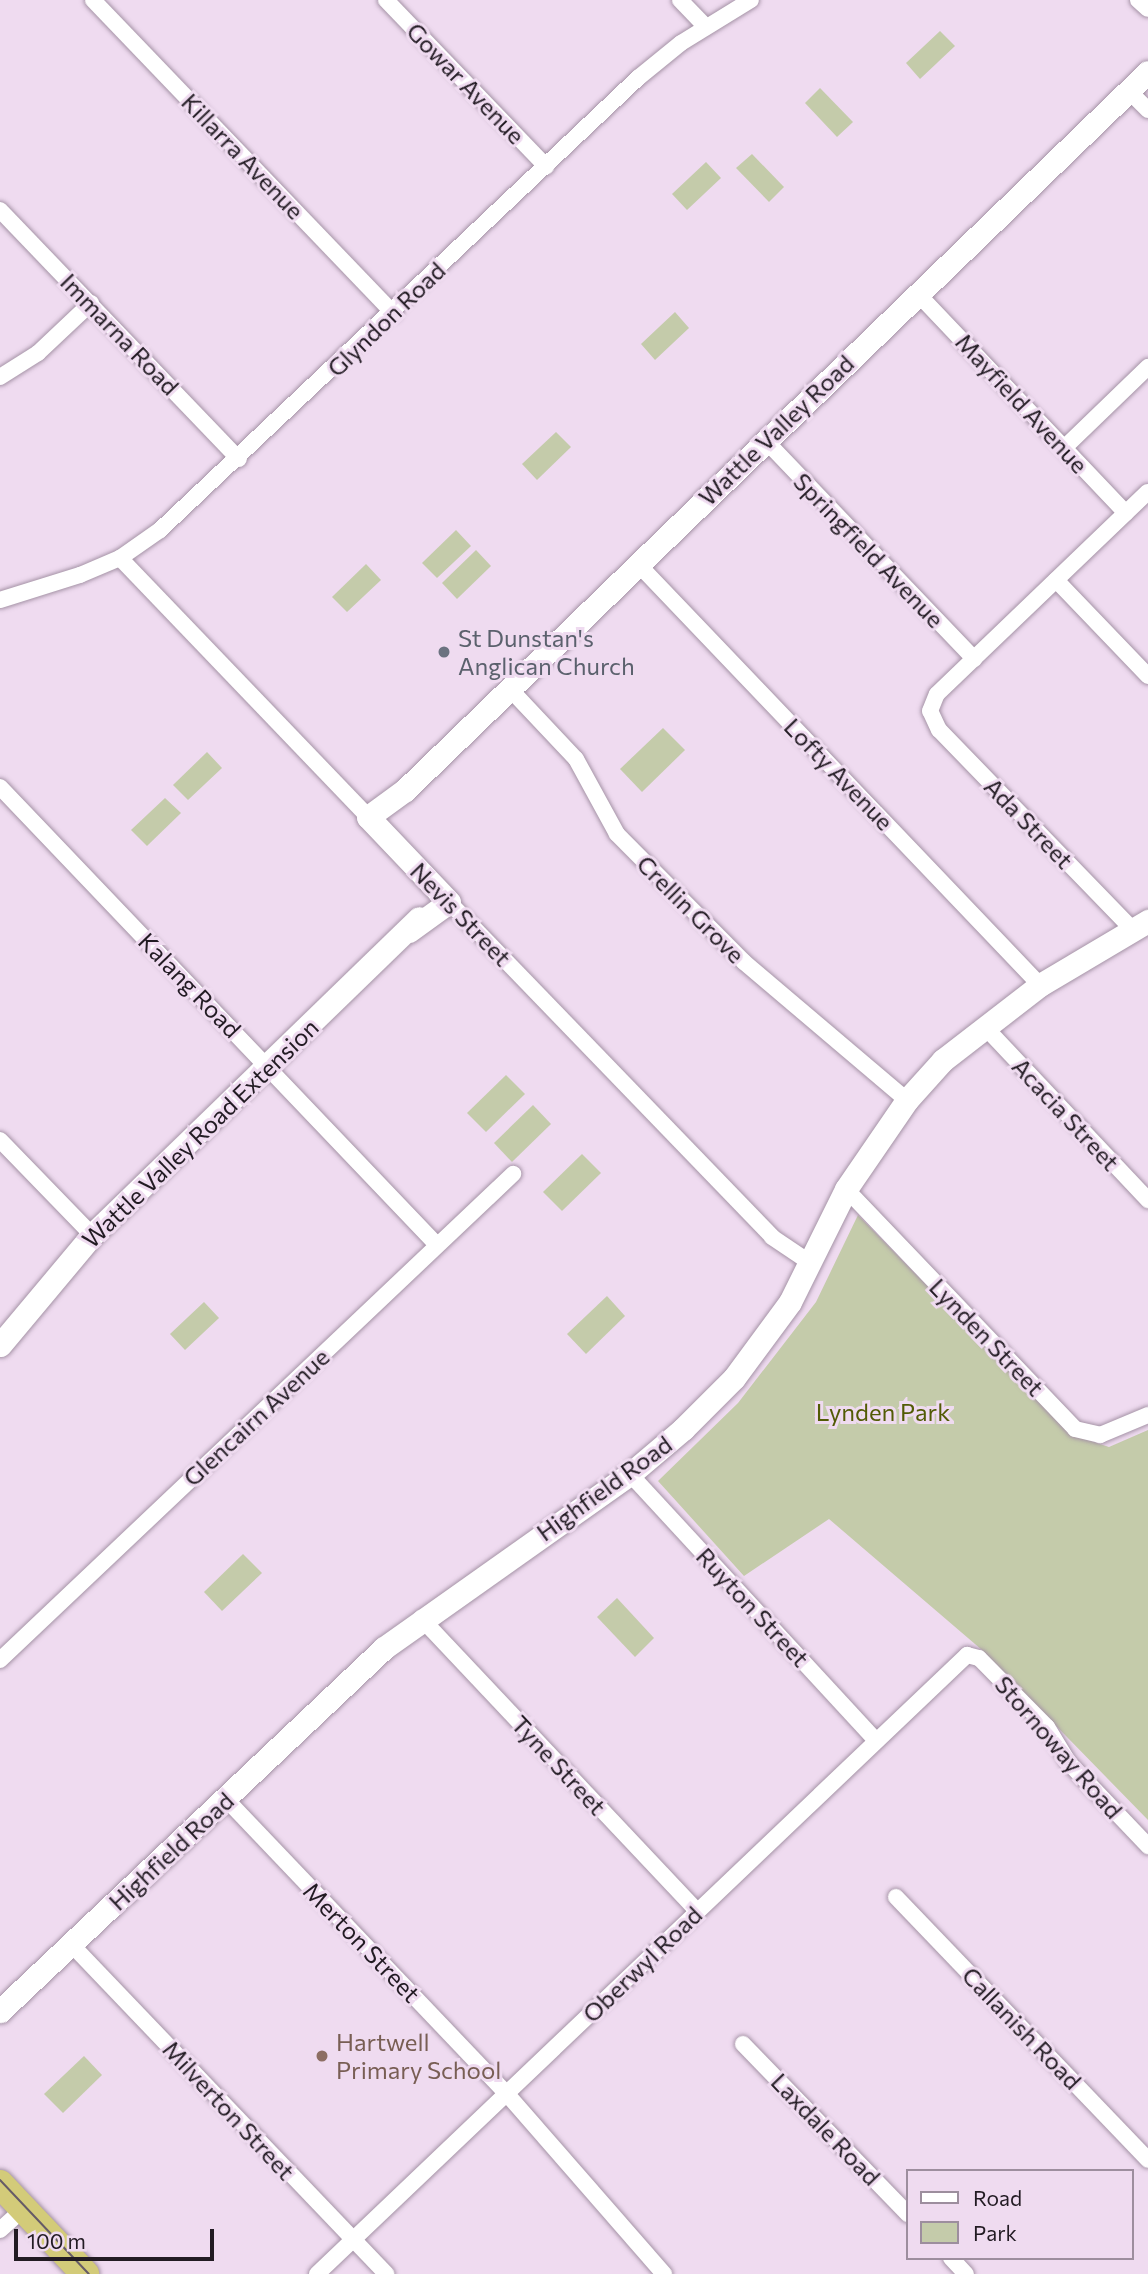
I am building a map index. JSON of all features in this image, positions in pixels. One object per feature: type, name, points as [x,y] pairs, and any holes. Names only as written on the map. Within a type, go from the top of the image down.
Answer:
[{"type":"highway","points":[[0,2185],[85,2274]]},
{"type":"street","name":"Killarra Avenue","points":[[93,0],[393,313]]},
{"type":"street","name":"Gowar Avenue","points":[[386,0],[545,166]]},
{"type":"street","points":[[680,0],[706,27]]},
{"type":"street","name":"Glyndon Road","points":[[0,600],[51,587],[120,558],[186,509],[638,78],[706,27],[751,0]]},
{"type":"street","name":"Wattle Valley Road","points":[[373,822],[1148,72]]},
{"type":"street","points":[[1129,91],[1148,110]]},
{"type":"street","name":"Immarna Road","points":[[0,209],[239,459]]},
{"type":"street","name":"Mayfield Avenue","points":[[918,294],[1126,513]]},
{"type":"street","points":[[0,377],[38,353],[91,303]]},
{"type":"street","points":[[1064,448],[1148,367]]},
{"type":"street","name":"Springfield Avenue","points":[[765,440],[974,659]]},
{"type":"street","points":[[974,659],[1148,492]]},
{"type":"street","name":"Nevis Street","points":[[120,558],[772,1237],[809,1262]]},
{"type":"street","name":"Lofty Avenue","points":[[638,564],[1040,985]]},
{"type":"street","points":[[1056,580],[1148,676]]},
{"type":"street","name":"Ada Street","points":[[974,659],[937,694],[930,711],[939,730],[1141,926]]},
{"type":"street","name":"Crellin Grove","points":[[510,689],[576,759],[617,834],[728,947],[907,1100]]},
{"type":"street","name":"Kalang Road","points":[[0,787],[437,1245]]},
{"type":"street","name":"Wattle Valley Road Extension","points":[[0,1345],[92,1235],[445,897]]},
{"type":"street","name":"Highfield Road","points":[[0,2011],[384,1648],[421,1618],[630,1474],[734,1378],[790,1302],[846,1189],[907,1100],[943,1060],[1040,985],[1141,926]]},
{"type":"street","name":"Acacia Street","points":[[985,1027],[1148,1200]]},
{"type":"street","points":[[0,1140],[92,1235]]},
{"type":"street","name":"Glencairn Avenue","points":[[0,1660],[513,1174]]},
{"type":"street","name":"Lynden Street","points":[[846,1189],[1075,1429],[1100,1435],[1148,1415]]},
{"type":"street","name":"Ruyton Street","points":[[630,1474],[876,1741]]},
{"type":"street","name":"Tyne Street","points":[[421,1618],[697,1911]]},
{"type":"street","name":"Oberwyl Road","points":[[317,2274],[967,1655]]},
{"type":"street","name":"Stornoway Road","points":[[967,1655],[979,1658],[1047,1727],[1069,1763],[1148,1846]]},
{"type":"street","name":"Merton Street","points":[[226,1799],[507,2094],[664,2274]]},
{"type":"street","name":"Callanish Road","points":[[896,1897],[1148,2160]]},
{"type":"street","name":"Milverton Street","points":[[72,1945],[386,2274]]},
{"type":"street","name":"Laxdale Road","points":[[743,2044],[906,2212]]},
{"type":"street","points":[[0,2230],[23,2209]]},
{"type":"street","points":[[953,2260],[966,2274]]},
{"type":"green space","points":[[940,31],[955,46],[920,79],[906,63]]},
{"type":"green space","points":[[820,88],[853,122],[837,137],[805,103]]},
{"type":"green space","points":[[752,154],[784,187],[769,202],[736,168]]},
{"type":"green space","points":[[706,162],[721,178],[687,210],[672,194]]},
{"type":"green space","points":[[675,312],[689,328],[655,360],[641,344]]},
{"type":"green space","points":[[556,432],[571,447],[537,480],[522,464]]},
{"type":"green space","points":[[456,530],[471,546],[437,578],[422,563]]},
{"type":"green space","points":[[476,550],[491,566],[457,599],[442,583]]},
{"type":"green space","points":[[366,564],[381,580],[347,612],[332,597]]},
{"type":"green space","points":[[663,728],[685,750],[642,792],[620,769]]},
{"type":"green space","points":[[207,752],[222,768],[188,800],[173,785]]},
{"type":"green space","points":[[165,798],[181,813],[147,846],[131,830]]},
{"type":"green space","points":[[506,1075],[525,1094],[486,1132],[467,1113]]},
{"type":"green space","points":[[533,1105],[551,1124],[512,1162],[494,1143]]},
{"type":"green space","points":[[582,1154],[601,1173],[562,1211],[543,1192]]},
{"type":"green space","name":"Lynden Park","points":[[858,1215],[1073,1435],[1109,1447],[1148,1430],[1148,1820],[982,1650],[829,1519],[744,1576],[658,1481],[738,1403],[816,1302]]},
{"type":"green space","points":[[607,1296],[625,1316],[586,1354],[567,1334]]},
{"type":"green space","points":[[204,1302],[219,1318],[185,1350],[170,1334]]},
{"type":"green space","points":[[243,1554],[262,1573],[222,1611],[204,1592]]},
{"type":"green space","points":[[617,1598],[654,1638],[635,1657],[597,1617]]},
{"type":"green space","points":[[84,2056],[102,2075],[63,2113],[44,2094]]},
{"type":"tram line","points":[[0,2180],[89,2274]]},
{"type":"place","name":"St Dunstan's Anglican Church","points":[[444,652]]},
{"type":"place","name":"Hartwell Primary School","points":[[322,2056]]}]
